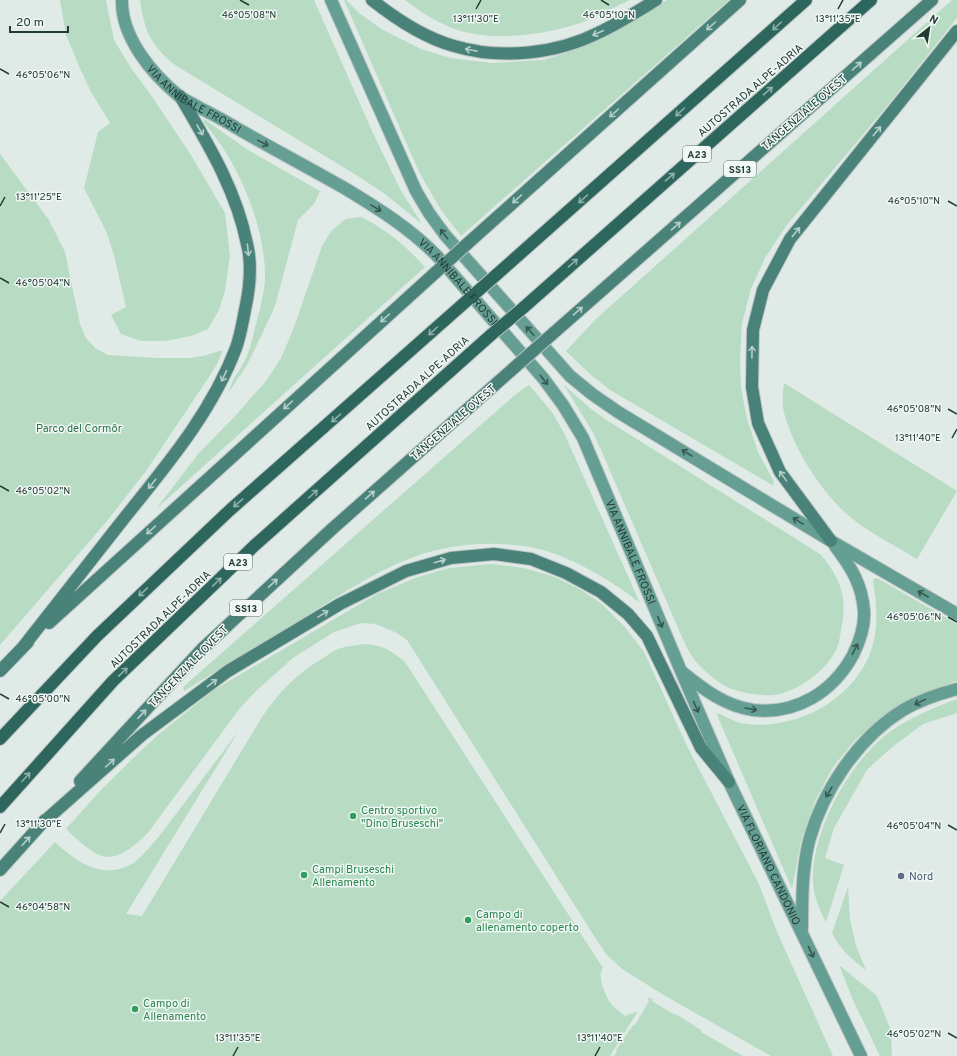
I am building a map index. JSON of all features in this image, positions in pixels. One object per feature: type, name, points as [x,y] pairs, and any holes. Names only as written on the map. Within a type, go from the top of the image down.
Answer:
[{"type":"highway","points":[[372,0],[409,26],[439,41],[474,51],[512,53],[535,52],[556,48],[580,40],[600,32],[656,0]]},
{"type":"highway","points":[[0,671],[23,647],[435,273],[740,0]]},
{"type":"highway","points":[[0,739],[97,636],[230,510],[806,0]]},
{"type":"highway","name":"AUTOSTRADA ALPE-ADRIA","points":[[0,807],[76,722],[130,665],[254,546],[871,0]]},
{"type":"highway","name":"TANGENZIALE OVEST","points":[[0,870],[202,649],[332,529],[932,0]]},
{"type":"highway","points":[[831,541],[780,472],[758,423],[752,387],[753,330],[763,290],[790,239],[957,31]]},
{"type":"highway","points":[[23,647],[172,458],[202,415],[225,373],[236,348],[248,294],[250,272],[248,246],[241,220],[220,165],[180,96]]},
{"type":"highway","points":[[39,826],[142,736],[228,671],[340,604],[406,570],[451,558],[494,554],[530,559],[566,573],[601,592],[628,614],[647,636],[701,748],[729,782]]},
{"type":"main road","name":"VIA ANNIBALE FROSSI","points":[[122,0],[122,8],[129,32],[139,53],[151,69],[180,96],[324,177],[386,214],[423,242],[438,257],[543,378],[563,405],[582,438],[681,672]]},
{"type":"main road","name":"VIA ANNIBALE FROSSI","points":[[331,0],[416,191],[429,213],[445,235],[570,376],[618,412],[831,541],[957,614]]},
{"type":"main road","points":[[681,672],[717,698],[752,710],[772,711],[790,707],[804,702],[821,693],[836,680],[848,663],[858,644],[864,625],[864,611],[860,586],[850,566],[831,541]]},
{"type":"main road","name":"VIA FLORIANO CANDONIO","points":[[681,672],[729,782],[861,1056]]},
{"type":"main road","points":[[802,933],[803,887],[809,842],[815,822],[825,799],[837,778],[866,741],[884,724],[903,710],[924,699],[957,689]]},
{"type":"green space","points":[[60,0],[106,0],[114,40],[131,68],[191,155],[225,213],[230,256],[225,291],[219,310],[208,329],[191,336],[166,341],[141,341],[121,334],[111,315],[126,307],[114,255],[106,231],[84,188],[98,132],[110,123],[91,92],[66,35]]},
{"type":"green space","points":[[140,0],[314,0],[372,131],[400,189],[422,224],[385,194],[356,175],[175,65],[160,51],[150,37],[144,20]]},
{"type":"green space","points":[[344,0],[346,0],[359,13],[383,30],[421,49],[451,58],[492,63],[543,60],[575,50],[609,35],[667,0],[729,0],[461,236],[441,210],[419,172]]},
{"type":"green space","points":[[405,0],[630,0],[589,20],[568,27],[535,34],[501,36],[467,33],[452,28],[427,16]]},
{"type":"green space","points":[[952,0],[957,0],[957,18],[892,100],[786,226],[765,258],[751,289],[742,323],[740,360],[741,388],[747,419],[758,452],[773,480],[774,486],[610,390],[592,376],[566,351],[595,320]]},
{"type":"green space","points":[[204,119],[248,150],[320,191],[314,204],[298,220],[275,306],[247,365],[229,392],[233,380],[242,366],[250,348],[264,290],[264,259],[261,238],[255,217],[239,175],[216,138],[204,123]]},
{"type":"green space","name":"Parco del Cormôr","points":[[0,154],[49,220],[65,252],[80,324],[86,338],[95,348],[108,355],[156,358],[190,358],[223,350],[217,364],[207,380],[146,471],[107,521],[0,645]]},
{"type":"green space","points":[[361,217],[379,227],[395,239],[425,267],[156,509],[199,453],[266,381],[281,358],[293,330],[322,246],[332,230],[346,219]]},
{"type":"green space","points":[[784,383],[957,491],[917,559],[877,536],[854,520],[842,510],[820,484],[801,454],[787,423],[783,408]]},
{"type":"green space","points":[[529,385],[552,412],[564,433],[640,603],[615,585],[585,567],[539,549],[524,546],[495,544],[453,547],[425,553],[411,558],[371,577],[184,691],[183,687],[516,394]]},
{"type":"green space","points":[[564,385],[591,409],[608,421],[820,554],[832,569],[840,585],[844,611],[837,648],[831,658],[818,673],[792,690],[774,695],[759,695],[728,687],[703,669],[689,651],[683,639],[592,431]]},
{"type":"green space","points":[[491,564],[524,568],[555,577],[581,590],[602,604],[625,627],[644,652],[688,748],[759,884],[777,932],[833,1056],[771,1056],[667,997],[622,969],[607,955],[407,640],[397,633],[375,624],[361,623],[334,632],[293,658],[258,689],[240,708],[147,834],[124,852],[114,856],[105,857],[97,854],[66,829],[99,792],[130,761],[159,734],[214,690],[377,594],[418,577],[449,568]]},
{"type":"green space","points":[[877,578],[957,624],[957,681],[927,692],[890,710],[854,741],[833,767],[815,801],[801,842],[792,889],[717,715],[718,713],[746,724],[765,725],[785,722],[821,708],[837,697],[851,684],[863,668],[871,651],[875,634],[876,617],[873,579]]},
{"type":"green space","name":"Centro sportivo \"Dino Bruseschi\"","points":[[366,644],[387,649],[405,662],[603,968],[601,971],[601,980],[603,989],[609,1001],[625,1016],[638,1011],[610,1056],[0,1056],[0,901],[55,842],[74,858],[97,869],[114,870],[134,863],[159,836],[238,732],[126,914],[142,916],[262,717],[276,699],[297,676],[333,652],[345,647]]},
{"type":"green space","points":[[957,699],[957,713],[923,724],[891,748],[867,770],[834,828],[825,858],[844,865],[826,922],[814,893],[814,863],[824,824],[844,785],[856,767],[882,738],[899,726],[918,716]]},
{"type":"green space","points":[[848,887],[850,919],[856,946],[866,970],[847,954],[832,933]]},
{"type":"green space","points":[[839,965],[877,996],[891,1030],[892,1056],[880,1056],[853,1000]]},
{"type":"green space","points":[[649,997],[653,1000],[652,1001],[701,1030],[701,1032],[743,1056],[614,1056],[617,1051],[616,1050],[633,1025],[635,1025],[649,1001]]},
{"type":"place","name":"Centro sportivo \"Dino Bruseschi\"","points":[[353,816]]},
{"type":"place","name":"Campi Bruseschi Allenamento","points":[[304,875]]},
{"type":"place","name":"Nord","points":[[901,876]]},
{"type":"place","name":"Campo di allenamento coperto","points":[[468,920]]},
{"type":"place","name":"Campo di Allenamento","points":[[135,1009]]}]
